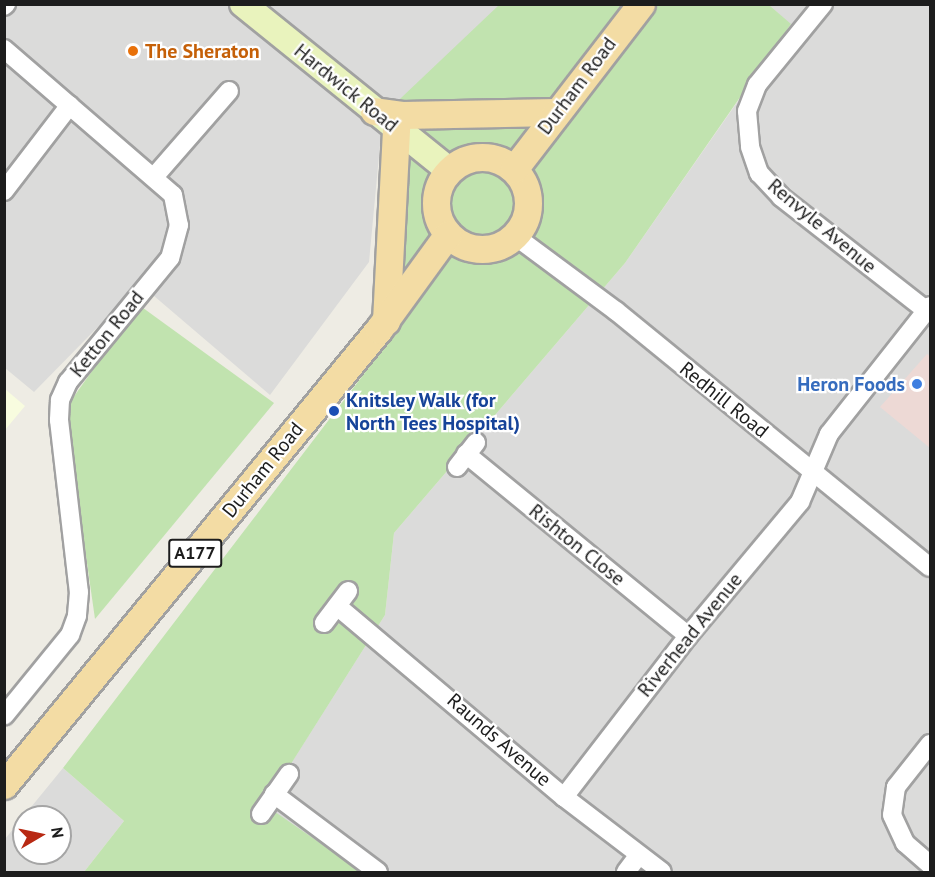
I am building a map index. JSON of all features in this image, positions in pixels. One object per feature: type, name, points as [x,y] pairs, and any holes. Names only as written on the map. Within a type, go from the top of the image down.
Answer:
[{"type":"main road","name":"Durham Road","points":[[514,170],[556,112],[641,4]]},
{"type":"main road","points":[[374,111],[402,116],[556,112]]},
{"type":"main road","points":[[386,321],[396,128]]},
{"type":"main road","points":[[474,157],[491,157],[514,170],[528,197],[526,215],[515,236],[503,244],[477,249],[448,234],[437,212],[436,197],[449,170],[474,157]]},
{"type":"main road","name":"Durham Road","points":[[4,785],[386,321],[448,234]]},
{"type":"street","name":"Hardwick Road","points":[[243,4],[449,170]]},
{"type":"street","name":"Renvyle Avenue","points":[[823,4],[757,85],[747,111],[750,147],[759,173],[781,197],[928,308]]},
{"type":"street","name":"Ketton Road","points":[[4,49],[173,195],[179,225],[170,258],[68,382],[60,400],[59,420],[79,592],[77,616],[70,636],[4,716]]},
{"type":"street","points":[[154,177],[229,91]]},
{"type":"street","points":[[4,190],[70,105]]},
{"type":"street","name":"Redhill Road","points":[[515,236],[616,311],[930,567]]},
{"type":"street","name":"Riverhead Avenue","points":[[564,797],[688,636],[800,502],[829,434],[928,308]]},
{"type":"street","name":"Rishton Close","points":[[466,455],[688,636]]},
{"type":"street","name":"Raunds Avenue","points":[[324,623],[343,599],[564,797],[662,873]]},
{"type":"street","points":[[930,744],[896,788],[892,814],[905,843],[930,865]]},
{"type":"street","points":[[261,814],[289,774]]},
{"type":"street","points":[[274,794],[378,873]]},
{"type":"street","points":[[626,873],[639,855]]},
{"type":"shaded area","points":[[4,5],[508,5],[382,124],[369,262],[270,395],[140,284],[34,392],[5,368]]},
{"type":"shaded area","points":[[769,5],[930,5],[930,872],[362,872],[264,806],[385,615],[394,533],[625,263],[791,25]]},
{"type":"shaded area","name":"Heron Foods","points":[[927,354],[930,356],[930,448],[880,407]]},
{"type":"shaded area","points":[[5,389],[25,406],[5,430]]},
{"type":"shaded area","points":[[63,768],[124,821],[84,872],[5,872],[5,839],[12,830],[12,865],[72,865],[72,805],[33,805]]},
{"type":"green space","points":[[499,5],[769,5],[791,24],[625,263],[394,533],[385,615],[265,805],[362,872],[84,872],[124,821],[63,768],[370,366],[382,116]]},
{"type":"green space","points":[[139,305],[274,403],[95,619],[65,409]]},
{"type":"place","name":"The Sheraton","points":[[133,51]]},
{"type":"place","name":"Heron Foods","points":[[917,384]]},
{"type":"place","name":"Knitsley Walk (for North Tees Hospital)","points":[[334,411]]}]
